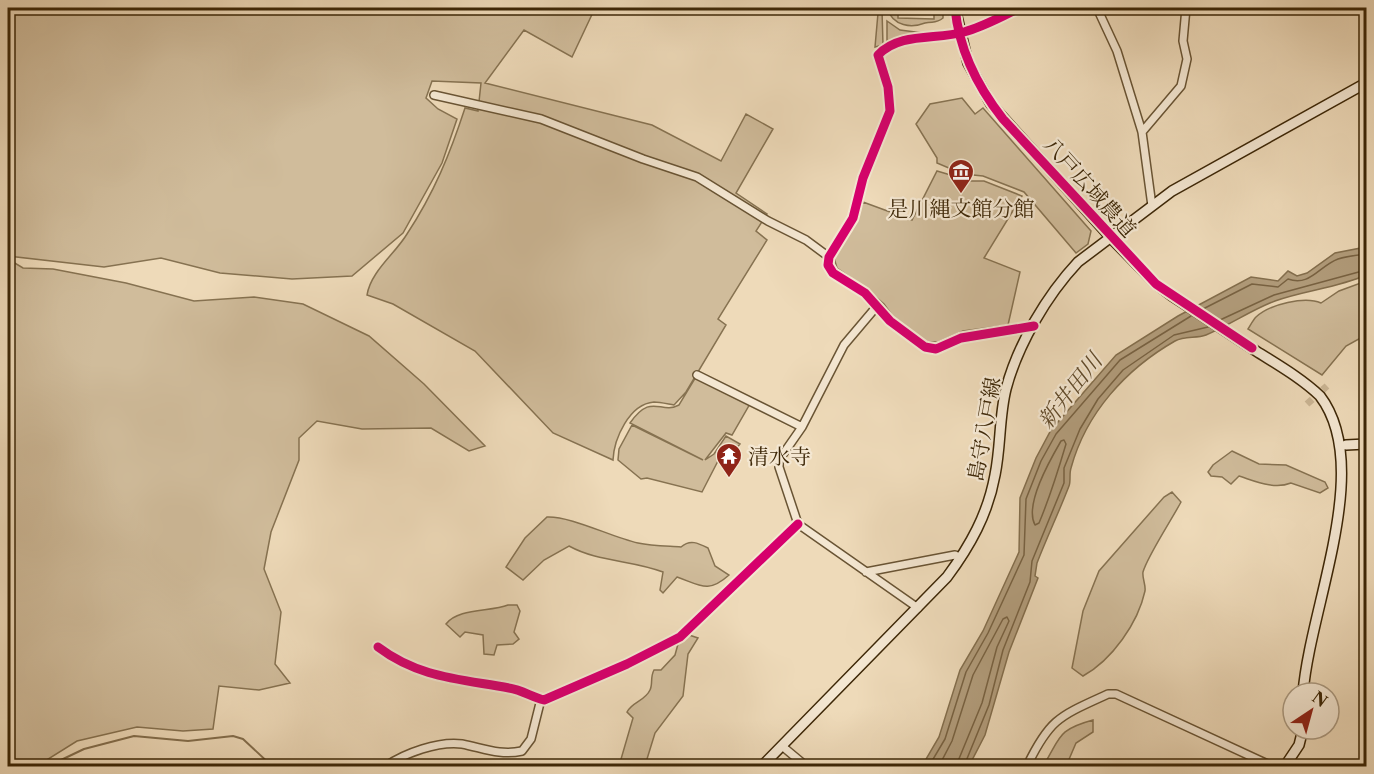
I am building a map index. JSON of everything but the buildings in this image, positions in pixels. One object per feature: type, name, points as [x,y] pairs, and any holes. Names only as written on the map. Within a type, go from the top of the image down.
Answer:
[{"type":"main road","name":"八戸広域農道","points":[[955,8],[959,34],[968,63],[991,104],[1112,239],[1156,284],[1291,373],[1320,396],[1337,420],[1346,445],[1350,480],[1347,508],[1310,646],[1305,681]]},
{"type":"main road","name":"島守八戸線","points":[[762,766],[918,608],[961,558],[981,525],[988,502],[995,476],[1007,387],[1013,368],[1034,326],[1066,275],[1078,262],[1112,239],[1172,191],[1366,83]]},
{"type":"main road","points":[[1346,445],[1366,444]]},
{"type":"main road","points":[[1285,766],[1300,741]]},
{"type":"street","points":[[1020,8],[959,34],[904,41],[885,49],[878,55],[891,97],[890,111],[862,178],[853,219],[829,257],[828,265],[833,273],[865,293],[890,321],[925,347],[936,349],[961,338],[1034,326]]},
{"type":"street","points":[[1097,8],[1117,51],[1142,132],[1152,206]]},
{"type":"street","points":[[1142,132],[1181,86],[1187,59],[1183,41],[1186,8]]},
{"type":"street","points":[[434,95],[477,107],[541,119],[643,159],[697,177],[768,221],[806,240],[829,257]]},
{"type":"street","points":[[877,306],[844,345],[802,428],[779,460],[798,524],[918,608]]},
{"type":"street","points":[[697,375],[802,428]]},
{"type":"street","points":[[378,647],[413,667],[451,680],[509,688],[541,699],[627,664],[680,637],[798,524]]},
{"type":"street","points":[[866,572],[955,555],[961,558]]},
{"type":"street","points":[[1027,766],[1047,729],[1055,721],[1108,694],[1116,694],[1272,766]]},
{"type":"street","points":[[386,766],[441,744],[462,744],[494,752],[522,750],[531,739],[541,699]]},
{"type":"street","points":[[782,746],[806,766]]},
{"type":"shaded area","points":[[8,8],[595,8],[572,57],[524,30],[485,83],[652,125],[721,161],[746,114],[773,129],[736,193],[767,214],[756,231],[767,240],[718,319],[726,325],[686,392],[674,405],[654,402],[637,409],[624,424],[616,442],[613,460],[553,433],[475,351],[393,304],[367,295],[373,278],[417,219],[447,157],[465,108],[478,111],[481,83],[432,81],[426,98],[438,109],[457,119],[442,163],[403,233],[352,276],[292,279],[220,273],[161,258],[104,267],[8,256]]},
{"type":"shaded area","points":[[861,8],[880,8],[882,10],[883,45],[875,47],[878,13]]},
{"type":"shaded area","points":[[887,8],[898,12],[898,18],[934,19],[934,12],[942,11],[943,8],[943,18],[920,25],[903,24],[894,19]]},
{"type":"shaded area","points":[[887,21],[900,30],[923,33],[887,43]]},
{"type":"shaded area","points":[[962,98],[975,114],[983,108],[1091,231],[1088,244],[1076,253],[1024,192],[983,176],[963,174],[937,163],[937,158],[916,124],[930,104]]},
{"type":"shaded area","points":[[937,171],[971,181],[984,181],[1022,196],[984,258],[1020,272],[1008,325],[963,331],[938,342],[926,342],[894,318],[884,304],[868,290],[837,268],[834,258],[856,221],[863,202],[912,220]]},
{"type":"shaded area","points":[[8,259],[23,268],[53,269],[126,283],[194,301],[254,297],[303,304],[369,336],[424,384],[485,446],[469,451],[431,428],[362,429],[317,421],[299,438],[299,460],[271,532],[264,569],[281,612],[275,664],[290,683],[259,690],[219,686],[213,729],[183,731],[137,727],[77,741],[37,766],[8,766]]},
{"type":"shaded area","points":[[1366,281],[1366,335],[1346,346],[1322,375],[1248,329],[1256,317],[1270,308],[1288,302],[1306,300],[1321,303],[1339,291]]},
{"type":"shaded area","points":[[697,375],[751,402],[732,435],[726,433],[705,460],[714,454],[726,436],[740,444],[726,460],[719,459],[702,492],[647,478],[641,479],[618,460],[619,449],[632,425],[703,460],[630,423],[650,406],[666,408],[679,405]]},
{"type":"shaded area","points":[[1232,451],[1259,464],[1286,465],[1325,482],[1328,488],[1320,493],[1291,483],[1278,486],[1239,476],[1231,484],[1222,477],[1211,476],[1208,472],[1213,465]]},
{"type":"shaded area","points":[[1172,492],[1181,502],[1145,565],[1143,574],[1145,591],[1136,616],[1114,651],[1083,676],[1072,668],[1083,611],[1099,571],[1164,497]]},
{"type":"shaded area","points":[[547,517],[579,523],[643,544],[681,547],[691,542],[697,543],[708,548],[715,566],[729,575],[722,581],[709,586],[698,585],[677,577],[663,593],[660,590],[663,572],[592,555],[569,546],[544,560],[523,580],[506,567],[525,538]]},
{"type":"shaded area","points":[[517,605],[520,611],[514,632],[519,639],[513,644],[497,645],[494,655],[484,654],[483,635],[465,632],[460,637],[446,624],[458,615]]},
{"type":"shaded area","points":[[689,635],[698,638],[688,654],[683,696],[655,733],[647,759],[657,766],[619,766],[633,718],[627,712],[648,694],[654,670],[661,670],[675,655],[678,644]]},
{"type":"shaded area","points":[[1093,720],[1093,732],[1076,743],[1067,764],[1070,766],[1043,766],[1061,736],[1072,727]]},
{"type":"water","points":[[1366,247],[1366,275],[1275,301],[1206,335],[1179,339],[1140,365],[1110,394],[1087,429],[1078,448],[1070,470],[1069,486],[1037,563],[1035,576],[1038,578],[1009,652],[985,735],[969,766],[922,766],[939,737],[960,670],[983,631],[1019,552],[1020,498],[1036,458],[1051,430],[1116,355],[1178,316],[1251,277],[1278,281],[1288,271],[1297,276],[1307,273],[1335,253]]},
{"type":"waterway","points":[[54,766],[84,749],[134,736],[188,741],[233,736],[243,739],[272,766]]},
{"type":"tunnel","points":[[1307,404],[1327,386]]},
{"type":"cycle path","points":[[955,8],[965,53],[971,67],[985,94],[1003,119],[1156,284],[1252,348]]},
{"type":"cycle path","points":[[1020,8],[964,32],[897,43],[878,55],[888,87],[890,111],[863,178],[853,218],[829,257],[828,265],[833,273],[865,293],[890,321],[925,347],[936,349],[961,338],[1034,326]]},
{"type":"cycle path","points":[[378,647],[393,657],[425,671],[514,689],[544,700],[627,664],[680,637],[798,524]]},
{"type":"place","name":"是川縄文館分館","points":[[961,195]]},
{"type":"place","name":"清水寺","points":[[729,479]]},
{"type":"water label","name":"新井田川","points":[[1070,391]]}]
